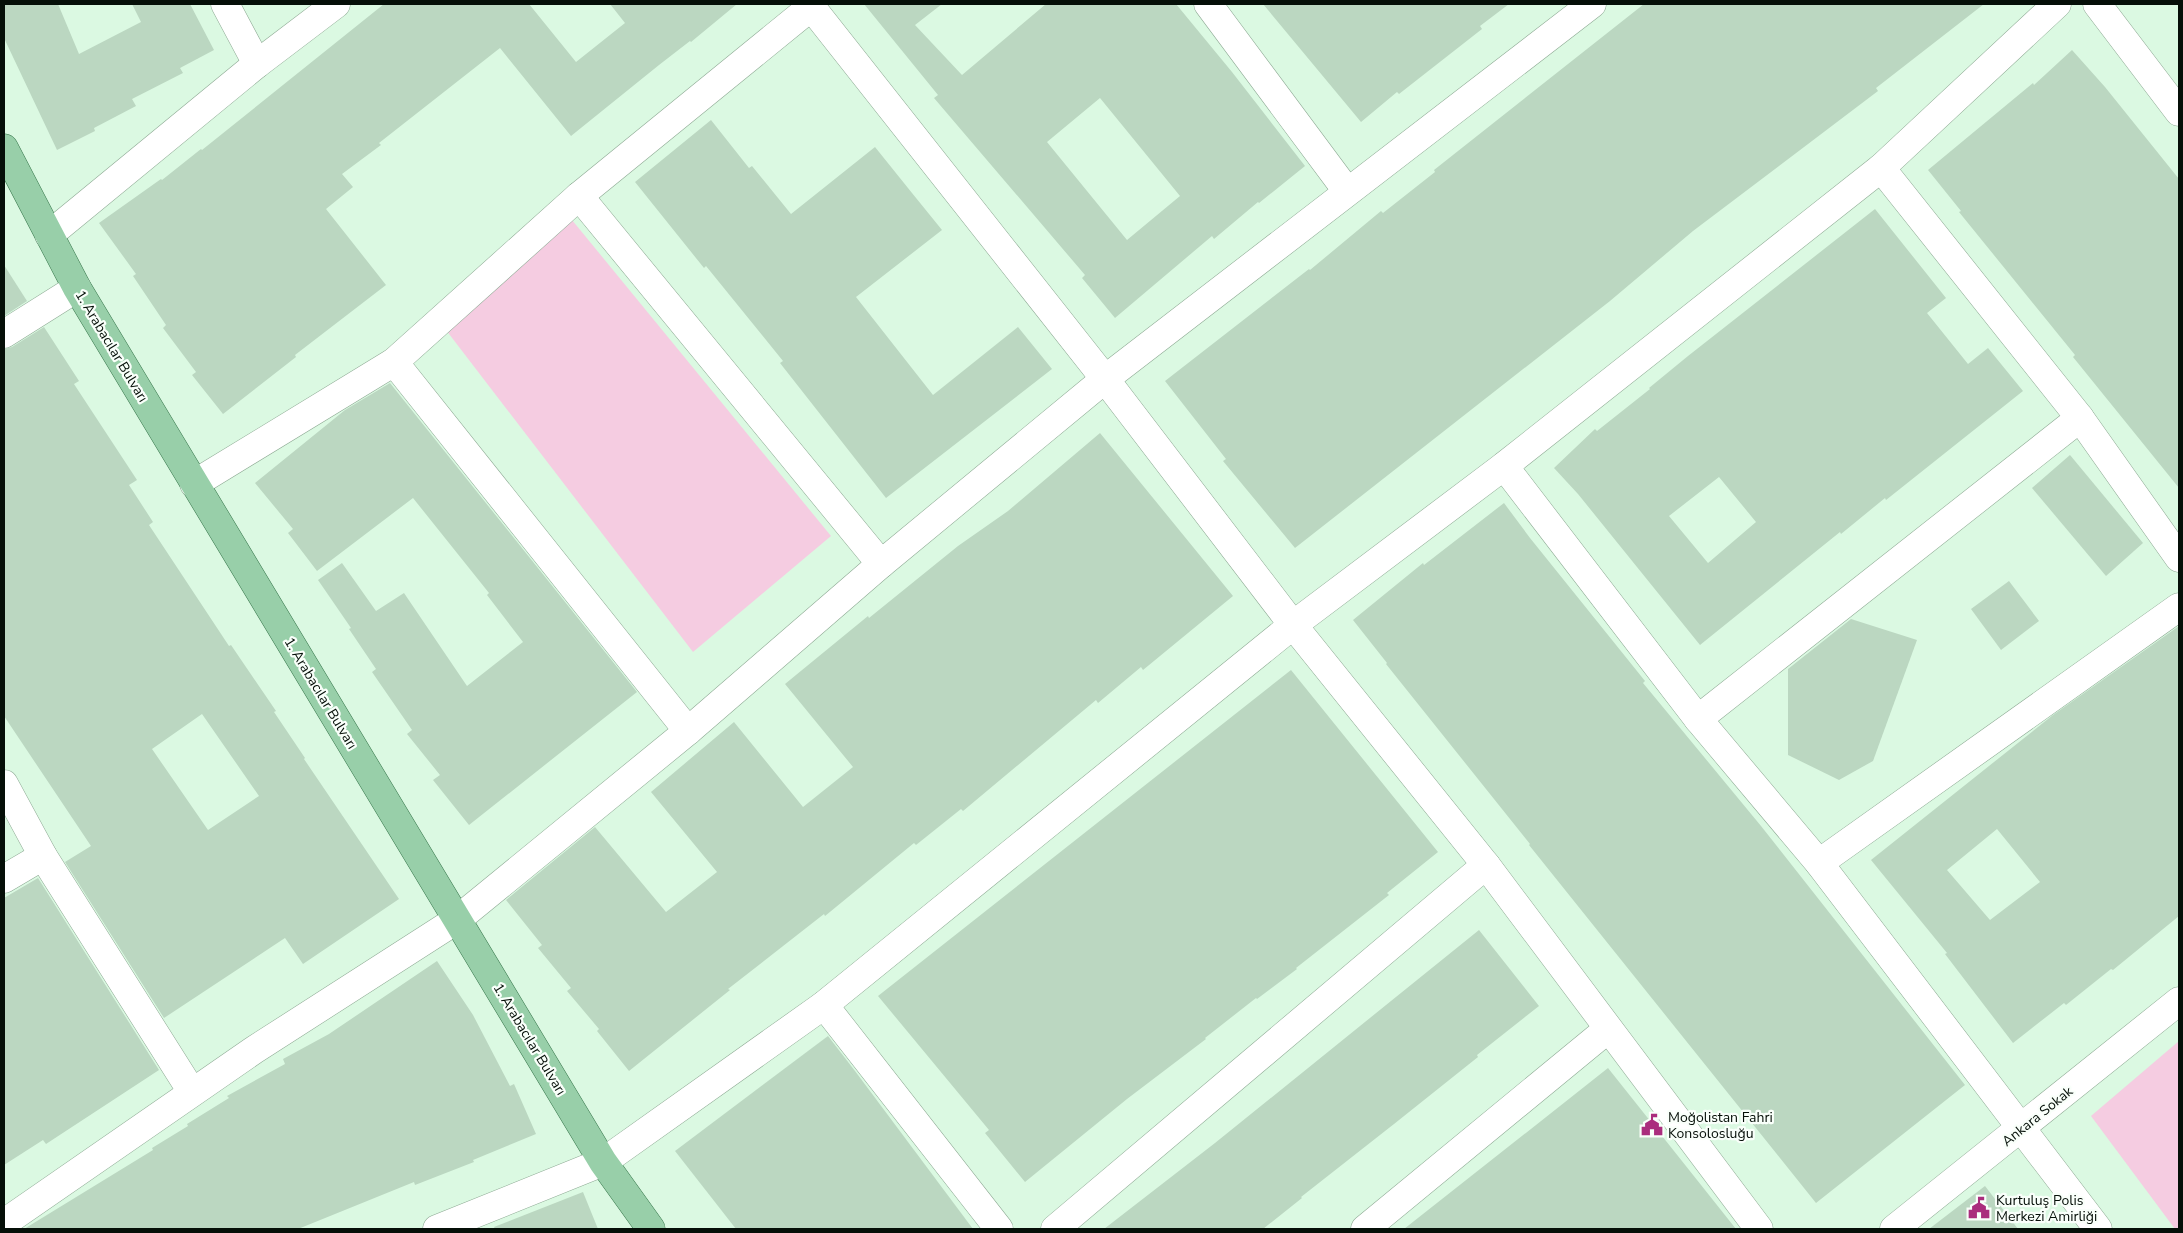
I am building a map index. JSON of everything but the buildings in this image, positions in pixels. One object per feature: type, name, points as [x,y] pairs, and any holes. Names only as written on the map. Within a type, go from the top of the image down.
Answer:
[{"type":"main road","name":"1. Arabacılar Bulvarı","points":[[4,148],[77,288],[194,484],[603,1162],[651,1229]]},
{"type":"street","points":[[225,4],[257,64]]},
{"type":"street","points":[[49,235],[257,64],[336,4]]},
{"type":"street","points":[[1208,4],[1347,191]]},
{"type":"street","points":[[4,1223],[254,1050],[458,919],[688,731],[881,564],[1105,379],[1592,4]]},
{"type":"street","points":[[437,1229],[603,1162],[824,1005],[1293,625],[1504,466],[1881,168],[2057,4]]},
{"type":"street","points":[[2097,4],[2179,112]]},
{"type":"street","points":[[194,484],[394,362],[579,196],[810,5],[1105,379],[1293,625],[1486,866],[1759,1229]]},
{"type":"street","points":[[1881,168],[2080,418],[2179,558]]},
{"type":"street","points":[[579,196],[881,564]]},
{"type":"street","points":[[4,334],[77,288]]},
{"type":"street","points":[[394,362],[688,731]]},
{"type":"street","points":[[1698,719],[2080,418]]},
{"type":"street","points":[[1504,466],[1698,719],[1819,863],[2098,1229]]},
{"type":"street","points":[[1819,863],[2179,607]]},
{"type":"street","points":[[4,784],[43,856],[192,1092]]},
{"type":"street","points":[[4,879],[43,856]]},
{"type":"street","points":[[1055,1229],[1486,866]]},
{"type":"street","name":"Ankara Sokak","points":[[1894,1229],[2179,1001]]},
{"type":"street","points":[[824,1005],[999,1229]]},
{"type":"street","points":[[1365,1229],[1608,1029]]},
{"type":"shaded area","points":[[572,220],[831,536],[693,652],[446,330]]},
{"type":"shaded area","points":[[2179,1041],[2179,1229],[2175,1229],[2091,1116]]},
{"type":"place","name":"Moğolistan Fahri Konsolosluğu","points":[[1652,1125]]},
{"type":"place","name":"Kurtuluş Polis Merkezi Amirliği","points":[[1979,1208]]}]
